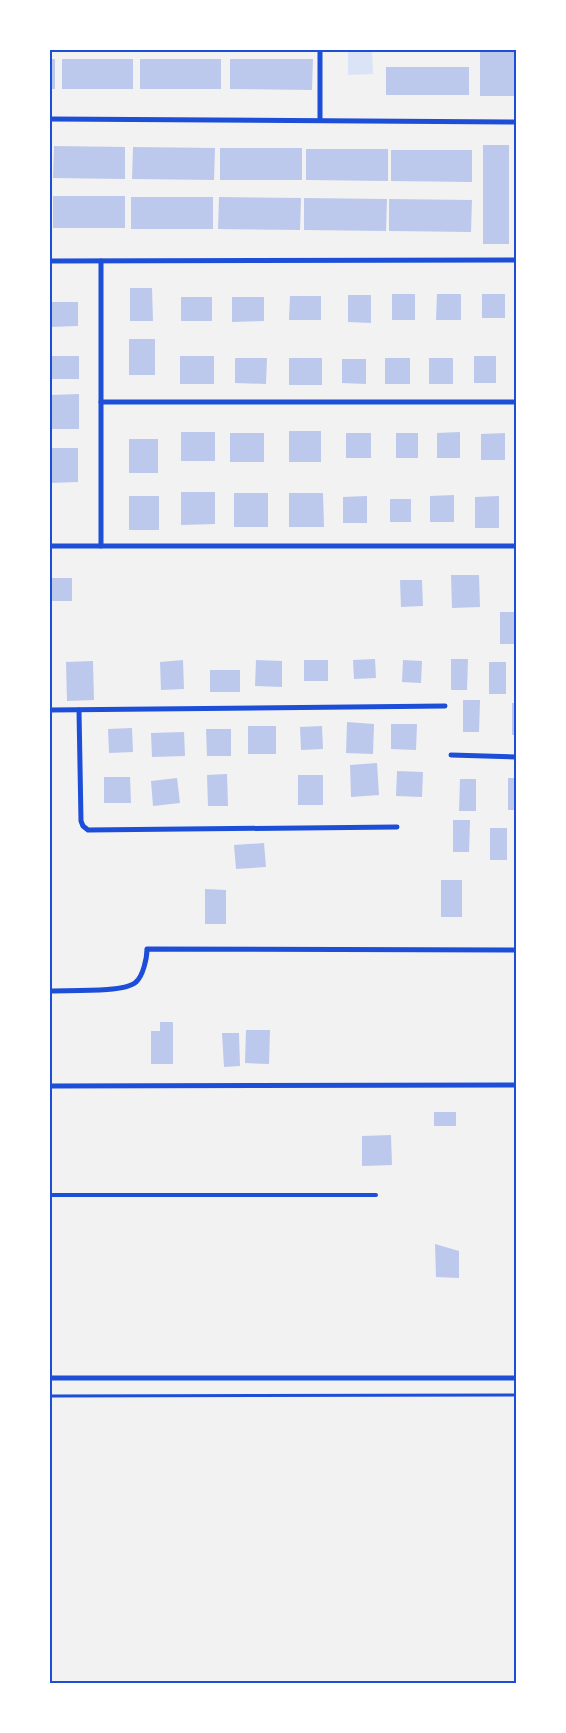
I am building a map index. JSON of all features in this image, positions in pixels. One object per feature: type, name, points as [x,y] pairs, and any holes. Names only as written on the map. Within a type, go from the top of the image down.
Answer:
[{"type":"street","points":[[320,50],[320,120]]},
{"type":"street","points":[[50,119],[516,122]]},
{"type":"street","points":[[50,261],[516,260]]},
{"type":"street","points":[[101,546],[102,261]]},
{"type":"street","points":[[101,402],[516,402]]},
{"type":"street","points":[[50,546],[516,546]]},
{"type":"street","points":[[50,710],[444,706]]},
{"type":"street","points":[[79,710],[81,821],[88,830],[397,827]]},
{"type":"street","points":[[451,755],[516,758]]},
{"type":"street","points":[[50,991],[122,989],[136,982],[147,960],[147,949],[516,950]]},
{"type":"street","points":[[50,1086],[516,1085]]},
{"type":"street","points":[[50,1378],[516,1378]]},
{"type":"lane","points":[[50,1195],[376,1195]]},
{"type":"path","points":[[50,1396],[516,1395]]},
{"type":"shaded area","points":[[348,50],[372,50],[373,74],[348,75]]},
{"type":"building","points":[[480,50],[515,50],[514,96],[480,96]]},
{"type":"building","points":[[50,59],[55,59],[55,89],[50,89]]},
{"type":"building","points":[[62,59],[133,59],[133,89],[62,89]]},
{"type":"building","points":[[140,59],[221,59],[221,89],[140,89]]},
{"type":"building","points":[[230,59],[313,59],[312,90],[230,89]]},
{"type":"building","points":[[386,67],[469,67],[469,95],[386,95]]},
{"type":"building","points":[[483,145],[509,145],[509,244],[483,244]]},
{"type":"building","points":[[54,146],[125,147],[125,179],[53,178]]},
{"type":"building","points":[[133,147],[215,148],[214,180],[132,179]]},
{"type":"building","points":[[220,148],[302,148],[302,180],[220,180]]},
{"type":"building","points":[[306,149],[388,149],[388,181],[306,180]]},
{"type":"building","points":[[391,150],[472,150],[472,182],[391,181]]},
{"type":"building","points":[[53,196],[125,196],[125,228],[53,228]]},
{"type":"building","points":[[131,197],[213,197],[213,229],[131,229]]},
{"type":"building","points":[[219,197],[301,198],[300,230],[218,229]]},
{"type":"building","points":[[304,198],[387,199],[386,231],[304,230]]},
{"type":"building","points":[[389,199],[472,200],[471,232],[389,231]]},
{"type":"building","points":[[130,288],[152,288],[153,321],[130,321]]},
{"type":"building","points":[[392,294],[415,294],[415,320],[392,320]]},
{"type":"building","points":[[437,294],[461,294],[461,320],[436,320]]},
{"type":"building","points":[[482,294],[505,294],[505,318],[482,318]]},
{"type":"building","points":[[348,295],[371,295],[371,323],[348,322]]},
{"type":"building","points":[[290,296],[321,296],[321,320],[289,320]]},
{"type":"building","points":[[181,297],[212,297],[212,321],[181,321]]},
{"type":"building","points":[[232,297],[264,297],[264,321],[232,322]]},
{"type":"building","points":[[50,302],[78,302],[78,326],[50,327]]},
{"type":"building","points":[[129,339],[155,339],[155,375],[129,375]]},
{"type":"building","points":[[50,356],[79,356],[79,379],[50,379]]},
{"type":"building","points":[[180,356],[214,356],[214,384],[180,384]]},
{"type":"building","points":[[474,356],[496,356],[496,383],[474,383]]},
{"type":"building","points":[[235,358],[267,358],[266,384],[235,383]]},
{"type":"building","points":[[289,358],[322,358],[322,385],[289,385]]},
{"type":"building","points":[[385,358],[410,358],[410,384],[385,384]]},
{"type":"building","points":[[429,358],[453,358],[453,384],[429,384]]},
{"type":"building","points":[[342,359],[366,359],[366,384],[342,383]]},
{"type":"building","points":[[79,394],[79,429],[51,429],[50,395]]},
{"type":"building","points":[[289,431],[321,431],[321,462],[289,462]]},
{"type":"building","points":[[181,432],[215,432],[215,461],[181,461]]},
{"type":"building","points":[[460,432],[460,458],[437,458],[437,433]]},
{"type":"building","points":[[230,433],[264,433],[264,462],[230,462]]},
{"type":"building","points":[[346,433],[371,433],[371,458],[346,458]]},
{"type":"building","points":[[396,433],[418,433],[418,458],[396,458]]},
{"type":"building","points":[[505,433],[505,460],[481,460],[481,434]]},
{"type":"building","points":[[129,439],[158,439],[158,473],[129,473]]},
{"type":"building","points":[[50,448],[78,448],[78,482],[50,483]]},
{"type":"building","points":[[181,492],[215,492],[215,524],[181,525]]},
{"type":"building","points":[[234,493],[268,493],[268,527],[234,527]]},
{"type":"building","points":[[289,493],[323,493],[324,527],[289,527]]},
{"type":"building","points":[[454,495],[454,522],[430,522],[430,496]]},
{"type":"building","points":[[129,496],[159,496],[159,530],[129,530]]},
{"type":"building","points":[[367,496],[367,523],[343,523],[343,497]]},
{"type":"building","points":[[499,496],[499,528],[475,528],[475,497]]},
{"type":"building","points":[[390,499],[411,499],[411,522],[390,522]]},
{"type":"building","points":[[451,575],[479,575],[480,607],[452,608]]},
{"type":"building","points":[[52,578],[72,578],[72,601],[52,601]]},
{"type":"building","points":[[400,580],[422,580],[423,606],[401,607]]},
{"type":"building","points":[[500,612],[516,612],[516,644],[500,644]]},
{"type":"building","points":[[375,659],[376,678],[354,679],[353,660]]},
{"type":"building","points":[[451,659],[468,659],[467,690],[451,690]]},
{"type":"building","points":[[183,660],[184,689],[161,690],[160,662]]},
{"type":"building","points":[[256,660],[282,661],[282,687],[255,686]]},
{"type":"building","points":[[304,660],[328,660],[328,681],[304,681]]},
{"type":"building","points":[[403,660],[422,661],[421,683],[402,682]]},
{"type":"building","points":[[93,661],[94,700],[67,701],[66,662]]},
{"type":"building","points":[[489,662],[506,662],[506,694],[489,694]]},
{"type":"building","points":[[210,670],[240,670],[240,692],[210,692]]},
{"type":"building","points":[[463,700],[480,700],[479,732],[463,732]]},
{"type":"building","points":[[512,703],[516,703],[516,735],[512,735]]},
{"type":"building","points":[[347,722],[374,724],[373,754],[346,753]]},
{"type":"building","points":[[391,724],[417,724],[416,750],[391,749]]},
{"type":"building","points":[[248,726],[276,726],[276,754],[248,754]]},
{"type":"building","points":[[322,726],[323,749],[301,750],[300,727]]},
{"type":"building","points":[[132,728],[133,752],[109,753],[108,729]]},
{"type":"building","points":[[206,729],[231,729],[231,756],[207,756]]},
{"type":"building","points":[[184,732],[185,756],[152,757],[151,733]]},
{"type":"building","points":[[377,763],[379,795],[351,797],[350,765]]},
{"type":"building","points":[[397,771],[423,772],[422,797],[396,796]]},
{"type":"building","points":[[227,774],[228,806],[208,806],[207,775]]},
{"type":"building","points":[[298,775],[323,775],[323,805],[298,805]]},
{"type":"building","points":[[104,777],[130,777],[131,803],[104,803]]},
{"type":"building","points":[[177,778],[180,803],[153,806],[151,781]]},
{"type":"building","points":[[508,778],[516,778],[516,810],[508,810]]},
{"type":"building","points":[[460,779],[476,779],[476,811],[459,811]]},
{"type":"building","points":[[453,820],[470,820],[469,852],[453,852]]},
{"type":"building","points":[[490,828],[507,828],[507,860],[490,860]]},
{"type":"building","points":[[264,843],[266,867],[236,869],[234,845]]},
{"type":"building","points":[[441,880],[462,880],[462,917],[441,917]]},
{"type":"building","points":[[205,889],[226,890],[226,924],[205,924]]},
{"type":"building","points":[[160,1022],[173,1022],[173,1064],[151,1064],[151,1031],[160,1031]]},
{"type":"building","points":[[246,1030],[270,1030],[269,1064],[245,1063]]},
{"type":"building","points":[[222,1033],[239,1033],[240,1066],[224,1067]]},
{"type":"building","points":[[434,1112],[456,1112],[456,1126],[434,1126]]},
{"type":"building","points":[[391,1135],[392,1165],[362,1166],[362,1136]]},
{"type":"building","points":[[435,1244],[459,1251],[459,1278],[436,1277]]}]
